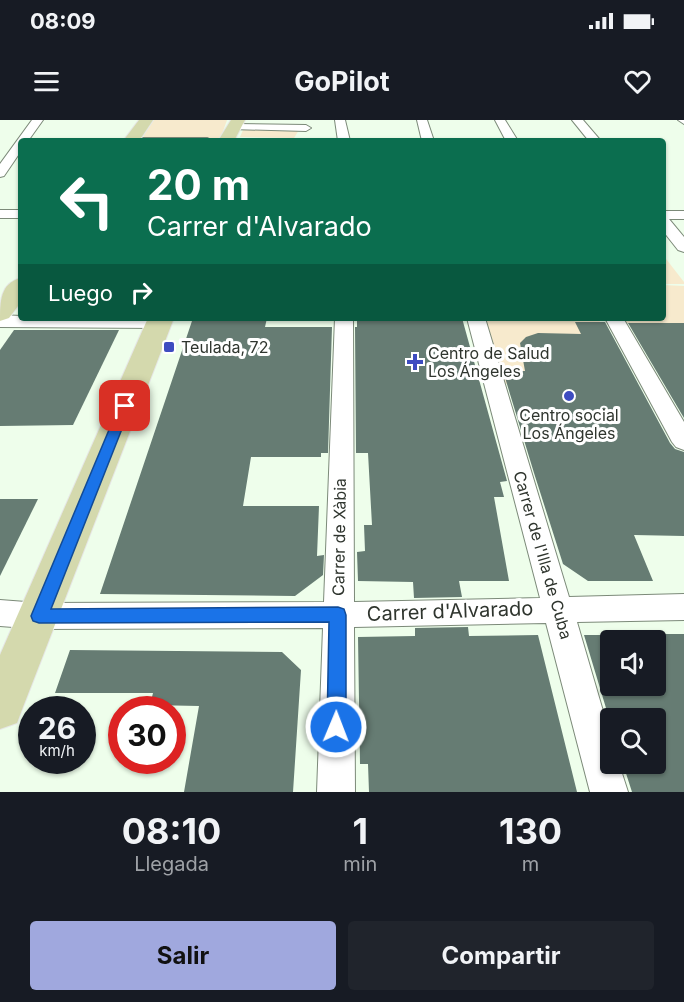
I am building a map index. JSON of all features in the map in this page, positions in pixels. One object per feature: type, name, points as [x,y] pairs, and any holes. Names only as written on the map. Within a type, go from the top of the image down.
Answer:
[{"type":"main road","points":[[133,138],[146,120]]},
{"type":"main road","points":[[228,138],[237,124]]},
{"type":"main road","points":[[0,313],[18,289]]},
{"type":"main road","points":[[0,707],[160,321]]},
{"type":"street","points":[[25,138],[38,120]]},
{"type":"street","points":[[422,120],[427,138]]},
{"type":"street","points":[[500,120],[510,138]]},
{"type":"street","points":[[577,120],[592,138]]},
{"type":"street","points":[[343,121],[344,138]]},
{"type":"street","points":[[237,124],[307,124]]},
{"type":"street","points":[[0,173],[6,156],[18,146]]},
{"type":"street","points":[[0,214],[18,214]]},
{"type":"street","points":[[666,214],[684,215]]},
{"type":"street","points":[[666,226],[684,247]]},
{"type":"street","points":[[0,321],[18,321]]},
{"type":"street","name":"Carrer de Xàbia","points":[[336,792],[344,321]]},
{"type":"street","name":"Carrer de l'Illa de Cuba","points":[[477,321],[609,792]]},
{"type":"street","points":[[616,321],[684,442]]},
{"type":"street","name":"Carrer d'Alvarado","points":[[0,613],[39,616],[338,615],[559,608],[684,607]]},
{"type":"shaded area","points":[[154,120],[227,120],[221,137],[218,138],[146,138],[143,136]]},
{"type":"shaded area","points":[[243,130],[299,130],[294,138],[240,137]]},
{"type":"shaded area","points":[[666,259],[684,282],[684,284],[666,284]]},
{"type":"shaded area","points":[[666,285],[684,286],[684,323],[622,323],[621,321],[666,321]]},
{"type":"shaded area","points":[[482,321],[600,321],[631,382],[498,384]]},
{"type":"building","points":[[192,321],[266,321],[265,327],[332,327],[328,453],[321,453],[321,457],[251,457],[243,506],[319,506],[317,556],[324,555],[323,575],[295,596],[100,594]]},
{"type":"building","points":[[357,321],[463,321],[507,481],[500,482],[504,497],[494,497],[509,581],[459,581],[462,597],[414,598],[413,582],[358,581],[357,552],[365,551],[364,525],[372,525],[368,453],[356,453],[355,327],[357,327]]},
{"type":"building","points":[[575,322],[605,322],[670,443],[675,449],[684,452],[684,536],[634,535],[653,581],[588,581],[563,564],[503,371],[525,371],[520,343],[526,337],[538,333],[581,334]]},
{"type":"building","points":[[628,323],[684,323],[684,418]]},
{"type":"building","points":[[14,330],[119,330],[73,425],[0,426],[0,350]]},
{"type":"building","points":[[0,499],[38,499],[0,576]]},
{"type":"building","points":[[468,627],[469,636],[538,635],[577,792],[369,792],[368,764],[360,764],[358,637],[415,636],[415,628]]},
{"type":"building","points":[[666,634],[684,634],[684,792],[632,792],[626,774],[666,774],[666,708],[606,708],[602,696],[666,696]]},
{"type":"building","points":[[584,635],[600,635],[600,688]]},
{"type":"building","points":[[70,650],[282,652],[301,670],[293,792],[184,792],[199,706],[186,706],[186,696],[152,696],[153,693],[55,693]]},
{"type":"place","name":"Teulada, 72","points":[[169,347]]},
{"type":"place","name":"Centro de Salud Los Ángeles","points":[[415,362]]},
{"type":"place","name":"Centro social Los Ángeles","points":[[569,396]]},
{"type":"route","points":[[125,406],[39,616],[338,615],[336,727]]}]
